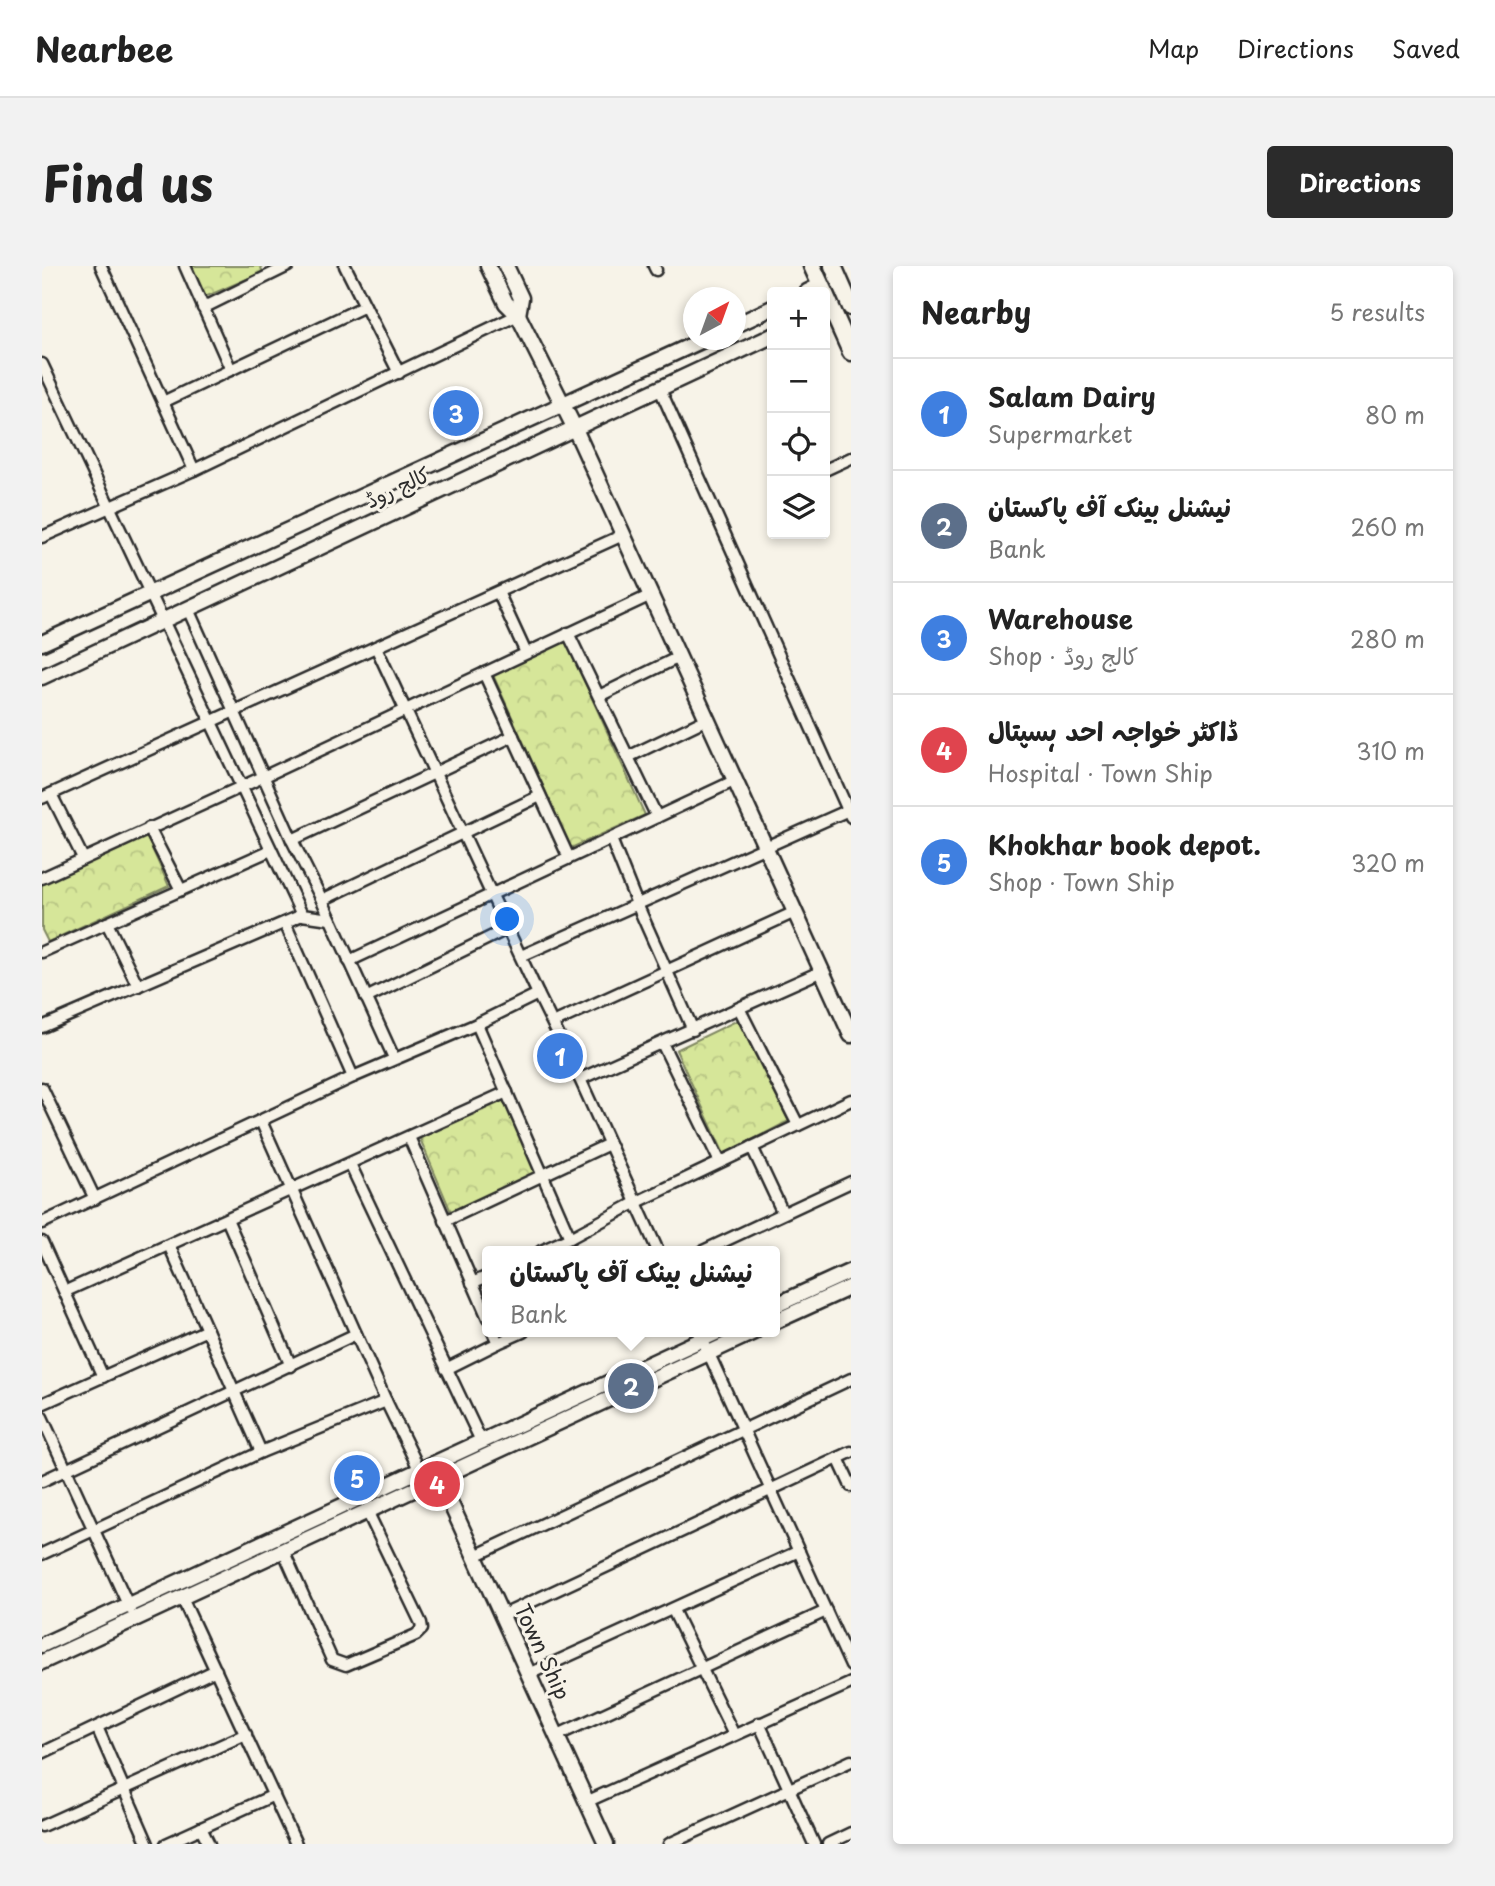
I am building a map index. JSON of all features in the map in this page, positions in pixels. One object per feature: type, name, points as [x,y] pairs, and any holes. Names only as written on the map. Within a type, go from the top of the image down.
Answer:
[{"type":"main road","points":[[488,266],[506,303],[518,315],[575,429],[851,1035]]},
{"type":"main road","points":[[506,266],[521,298],[518,315]]},
{"type":"main road","points":[[812,266],[818,287]]},
{"type":"main road","points":[[833,266],[851,307]]},
{"type":"main road","points":[[746,320],[767,310]]},
{"type":"main road","points":[[830,315],[851,352]]},
{"type":"main road","name":"کالج روڈ","points":[[42,677],[767,338]]},
{"type":"main road","name":"کالج روڈ","points":[[42,643],[683,349]]},
{"type":"main road","points":[[780,1304],[851,1270]]},
{"type":"main road","points":[[780,1320],[851,1287]]},
{"type":"main road","points":[[42,1645],[704,1341],[726,1337]]},
{"type":"main road","points":[[42,1662],[439,1478],[704,1341]]},
{"type":"main road","name":"Town Ship","points":[[439,1478],[606,1844]]},
{"type":"street","points":[[101,266],[194,470]]},
{"type":"street","points":[[185,266],[231,370]]},
{"type":"street","points":[[204,308],[267,270],[288,266]]},
{"type":"street","points":[[345,266],[399,373]]},
{"type":"street","points":[[163,402],[365,306]]},
{"type":"street","points":[[42,537],[194,470],[518,315]]},
{"type":"street","points":[[42,364],[302,915]]},
{"type":"street","points":[[521,956],[766,846],[850,812],[660,390]]},
{"type":"street","points":[[830,468],[851,458]]},
{"type":"street","points":[[83,858],[47,796],[623,535]]},
{"type":"street","points":[[498,592],[526,653]]},
{"type":"street","points":[[42,878],[650,595]]},
{"type":"street","points":[[188,608],[394,1058]]},
{"type":"street","points":[[568,633],[657,817]]},
{"type":"street","points":[[376,647],[580,1079],[656,1246]]},
{"type":"street","points":[[598,696],[679,657]]},
{"type":"street","points":[[484,673],[569,858]]},
{"type":"street","points":[[628,757],[707,719]]},
{"type":"street","points":[[292,840],[513,736]]},
{"type":"street","points":[[349,961],[736,780]]},
{"type":"street","points":[[322,901],[540,796]]},
{"type":"street","points":[[149,828],[181,890]]},
{"type":"street","points":[[611,839],[693,1030]]},
{"type":"street","points":[[43,950],[271,850]]},
{"type":"street","points":[[553,1023],[795,912]]},
{"type":"street","points":[[42,1027],[302,915],[330,919]]},
{"type":"street","points":[[107,923],[138,986]]},
{"type":"street","points":[[285,923],[353,1077]]},
{"type":"street","points":[[366,998],[507,929]]},
{"type":"street","points":[[580,1079],[740,1010],[822,971]]},
{"type":"street","points":[[42,1223],[394,1058],[477,1024],[538,994]]},
{"type":"street","points":[[740,1010],[798,1125]]},
{"type":"street","points":[[477,1024],[570,1238]]},
{"type":"street","points":[[662,1044],[720,1163]]},
{"type":"street","points":[[42,1088],[95,1199]]},
{"type":"street","points":[[66,1292],[507,1092]]},
{"type":"street","points":[[552,1246],[635,1203],[851,1100]]},
{"type":"street","points":[[261,1121],[420,1471]]},
{"type":"street","points":[[409,1137],[482,1305]]},
{"type":"street","points":[[445,1221],[609,1144]]},
{"type":"street","points":[[752,1147],[783,1213]]},
{"type":"street","points":[[350,1164],[482,1443]]},
{"type":"street","points":[[714,1246],[851,1181]]},
{"type":"street","points":[[227,1219],[291,1366]]},
{"type":"street","points":[[42,1242],[103,1377]]},
{"type":"street","points":[[169,1245],[261,1452]]},
{"type":"street","points":[[472,1283],[482,1279]]},
{"type":"street","points":[[42,1404],[206,1330]]},
{"type":"street","points":[[42,1481],[235,1393],[356,1334]]},
{"type":"street","points":[[495,1337],[498,1343]]},
{"type":"street","points":[[446,1369],[512,1337]]},
{"type":"street","points":[[704,1341],[851,1666]]},
{"type":"street","points":[[475,1556],[851,1379]]},
{"type":"street","points":[[42,1554],[261,1452],[386,1401]]},
{"type":"street","points":[[42,1418],[135,1619]]},
{"type":"street","points":[[501,1616],[851,1452]]},
{"type":"street","points":[[838,1458],[851,1486]]},
{"type":"street","points":[[283,1550],[332,1660],[346,1665],[416,1635],[422,1629],[421,1623],[367,1511]]},
{"type":"street","points":[[529,1674],[799,1551]]},
{"type":"street","points":[[182,1598],[296,1844]]},
{"type":"street","points":[[673,1610],[734,1735]]},
{"type":"street","points":[[558,1735],[826,1611]]},
{"type":"street","points":[[42,1753],[216,1670]]},
{"type":"street","points":[[586,1802],[851,1682]]},
{"type":"street","points":[[759,1723],[814,1844]]},
{"type":"street","points":[[97,1727],[148,1844]]},
{"type":"street","points":[[42,1826],[246,1734]]},
{"type":"street","points":[[669,1844],[851,1761]]},
{"type":"street","points":[[166,1844],[274,1796]]},
{"type":"street","points":[[201,1828],[209,1844]]},
{"type":"street","points":[[828,1844],[851,1833]]},
{"type":"green space","points":[[191,266],[260,266],[263,272],[205,297]]},
{"type":"green space","points":[[566,641],[645,815],[571,848],[493,675]]},
{"type":"green space","points":[[145,833],[169,886],[48,942],[42,930],[42,881]]},
{"type":"green space","points":[[738,1020],[789,1121],[724,1154],[676,1050]]},
{"type":"green space","points":[[505,1096],[539,1171],[451,1212],[418,1134]]},
{"type":"place","name":"Warehouse","points":[[456,413]]},
{"type":"place","name":"Salam Dairy","points":[[560,1056]]},
{"type":"place","name":"نیشنل بینک آف پاکستان","points":[[631,1386]]},
{"type":"place","name":"Khokhar book depot.","points":[[357,1478]]},
{"type":"place","name":"ڈاکٹر خواجہ احد ہسپتال","points":[[437,1484]]}]
